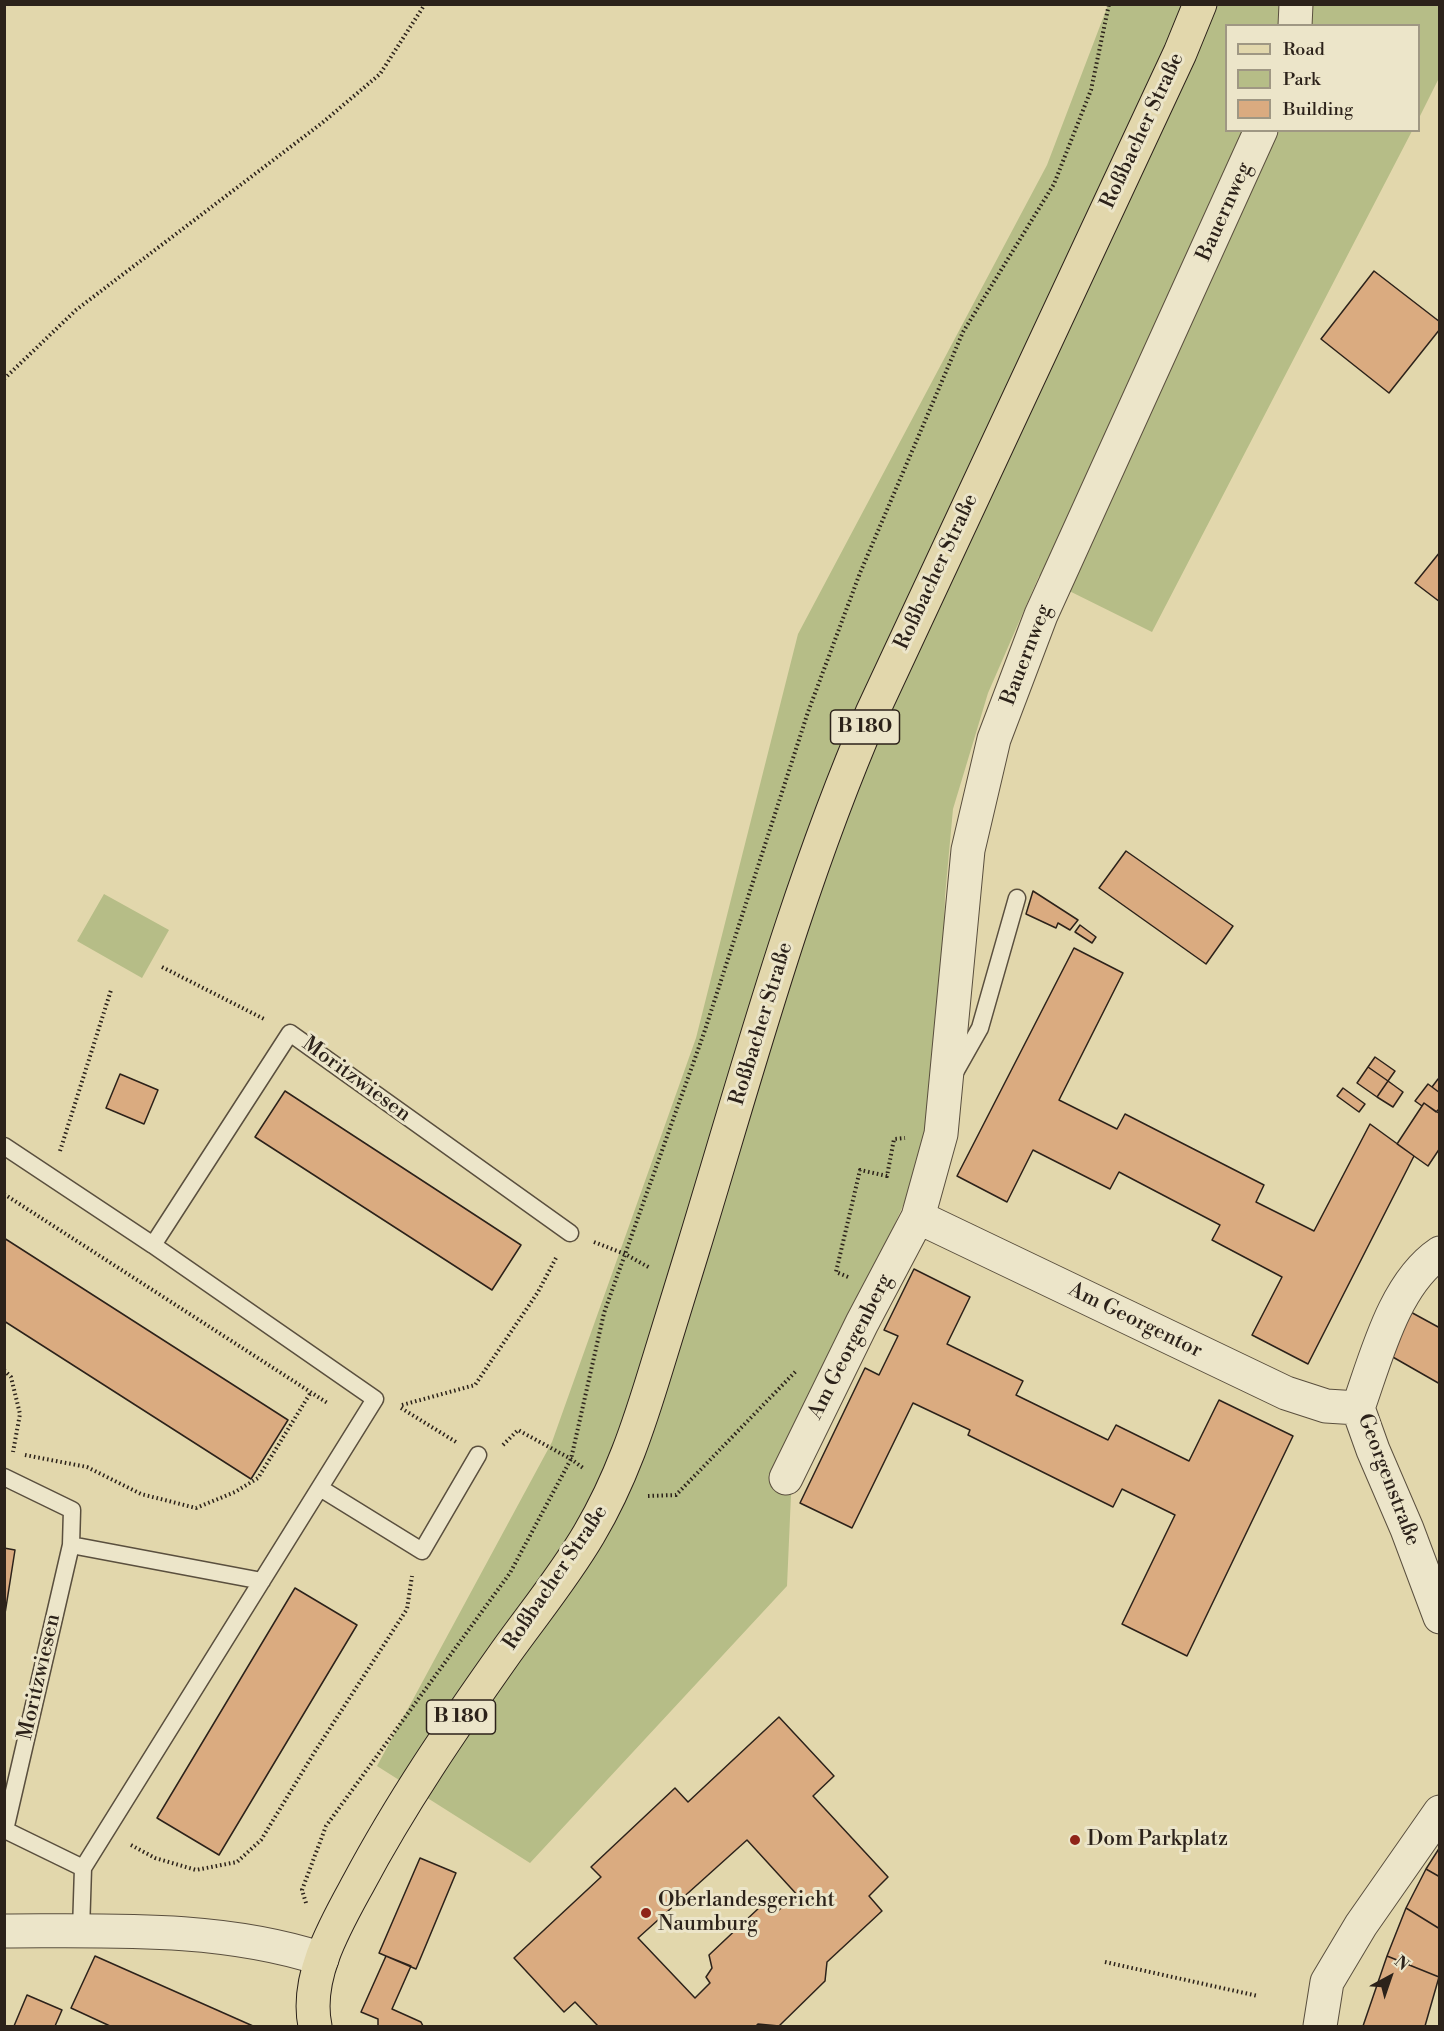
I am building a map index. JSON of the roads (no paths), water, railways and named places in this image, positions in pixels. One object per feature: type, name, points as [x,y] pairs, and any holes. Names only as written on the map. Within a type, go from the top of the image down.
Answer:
[{"type":"main road","name":"Roßbacher Straße","points":[[315,2026],[313,2002],[315,1983],[322,1959],[342,1913],[374,1853],[416,1784],[477,1693],[587,1538],[617,1484],[684,1279],[795,915],[846,773],[1180,53],[1200,4]]},
{"type":"street","points":[[1295,24],[1296,4]]},
{"type":"street","name":"Bauernweg","points":[[918,1217],[941,1134],[968,850],[994,740],[1041,615],[1260,132]]},
{"type":"street","name":"Am Georgentor","points":[[918,1217],[1286,1393],[1326,1406],[1358,1408]]},
{"type":"street","name":"Am Georgenberg","points":[[786,1478],[862,1323],[918,1217]]},
{"type":"street","name":"Georgenstraße","points":[[1440,1253],[1429,1260],[1396,1304],[1358,1408],[1440,1617]]},
{"type":"street","points":[[1320,2026],[1328,1982],[1361,1925],[1440,1812]]},
{"type":"street","points":[[4,1931],[162,1932],[225,1938],[292,1949],[322,1959]]},
{"type":"lane","points":[[946,1088],[980,1028],[1017,898]]},
{"type":"lane","name":"Moritzwiesen","points":[[153,1245],[290,1033],[570,1233]]},
{"type":"lane","points":[[4,1146],[153,1245],[375,1399],[83,1868],[81,1931]]},
{"type":"lane","points":[[320,1488],[422,1551],[478,1455]]},
{"type":"lane","name":"Moritzwiesen","points":[[4,1477],[72,1510],[70,1545],[5,1830],[83,1868]]},
{"type":"lane","points":[[70,1545],[262,1581]]},
{"type":"place","name":"Dom Parkplatz","points":[[1075,1840]]},
{"type":"place","name":"Oberlandesgericht Naumburg","points":[[646,1913]]}]
